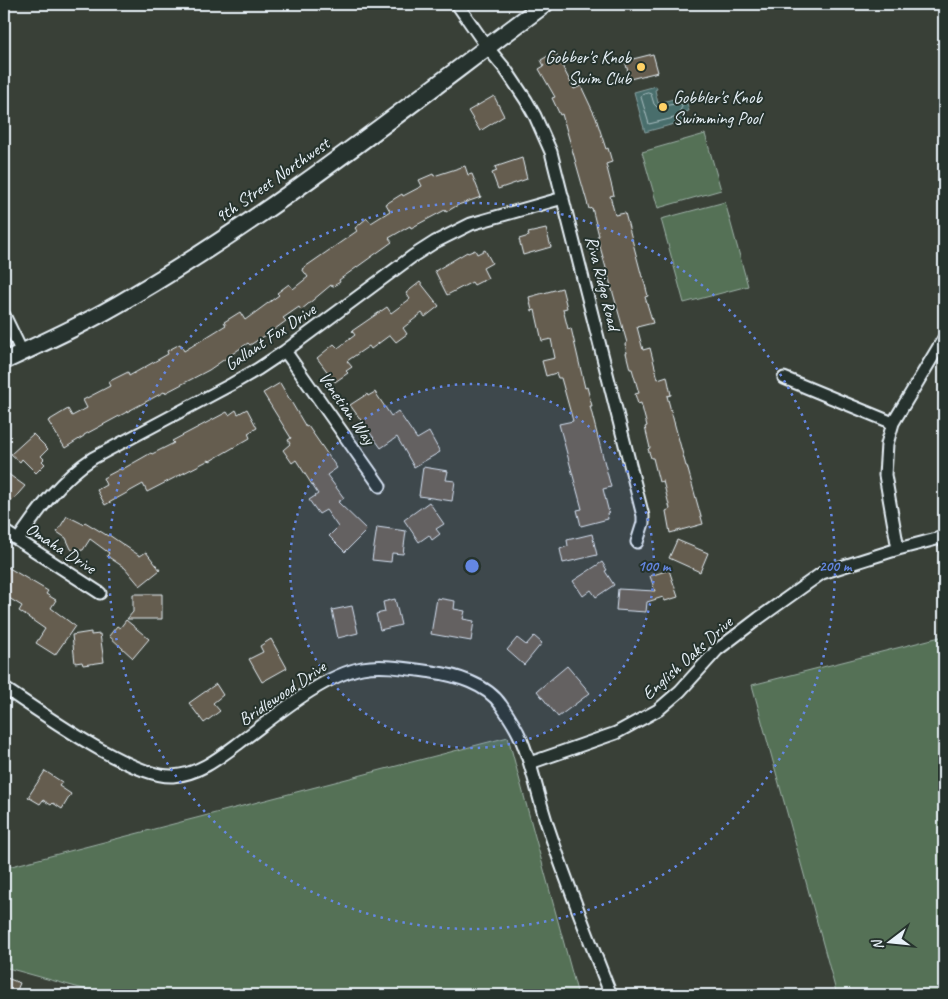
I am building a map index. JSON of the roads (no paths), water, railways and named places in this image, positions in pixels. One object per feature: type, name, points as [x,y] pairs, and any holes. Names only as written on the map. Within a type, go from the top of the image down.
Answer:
[{"type":"street","name":"Riva Ridge Road","points":[[457,4],[506,70],[536,116],[551,152],[643,516],[642,529],[637,542]]},
{"type":"street","name":"9th Street Northwest","points":[[4,360],[130,298],[258,216],[545,4]]},
{"type":"street","name":"Gallant Fox Drive","points":[[18,540],[49,497],[79,467],[232,384],[285,351],[413,256],[435,242],[471,224],[563,198]]},
{"type":"street","points":[[4,315],[22,352]]},
{"type":"street","points":[[898,548],[885,475],[887,444],[893,423],[944,338]]},
{"type":"street","name":"Venetian Way","points":[[285,351],[380,486]]},
{"type":"street","points":[[784,378],[893,423]]},
{"type":"street","name":"Omaha Drive","points":[[4,531],[100,593]]},
{"type":"street","name":"English Oaks Drive","points":[[530,763],[616,733],[658,710],[680,691],[717,650],[822,573],[898,548],[944,537]]},
{"type":"street","name":"Bridlewood Drive","points":[[4,688],[95,746],[126,763],[153,773],[174,776],[192,772],[219,758],[314,689],[351,671],[362,668],[384,667],[438,673],[473,684],[489,692],[500,703],[520,737],[530,763],[547,825],[576,907],[611,995]]},
{"type":"water","name":"Gobbler's Knob Swimming Pool","points":[[656,86],[658,103],[685,96],[689,111],[683,113],[685,121],[645,132],[634,92]]},
{"type":"place","name":"Gobber's Knob Swim Club","points":[[641,67]]},
{"type":"place","name":"Gobbler's Knob Swimming Pool","points":[[663,107]]}]
